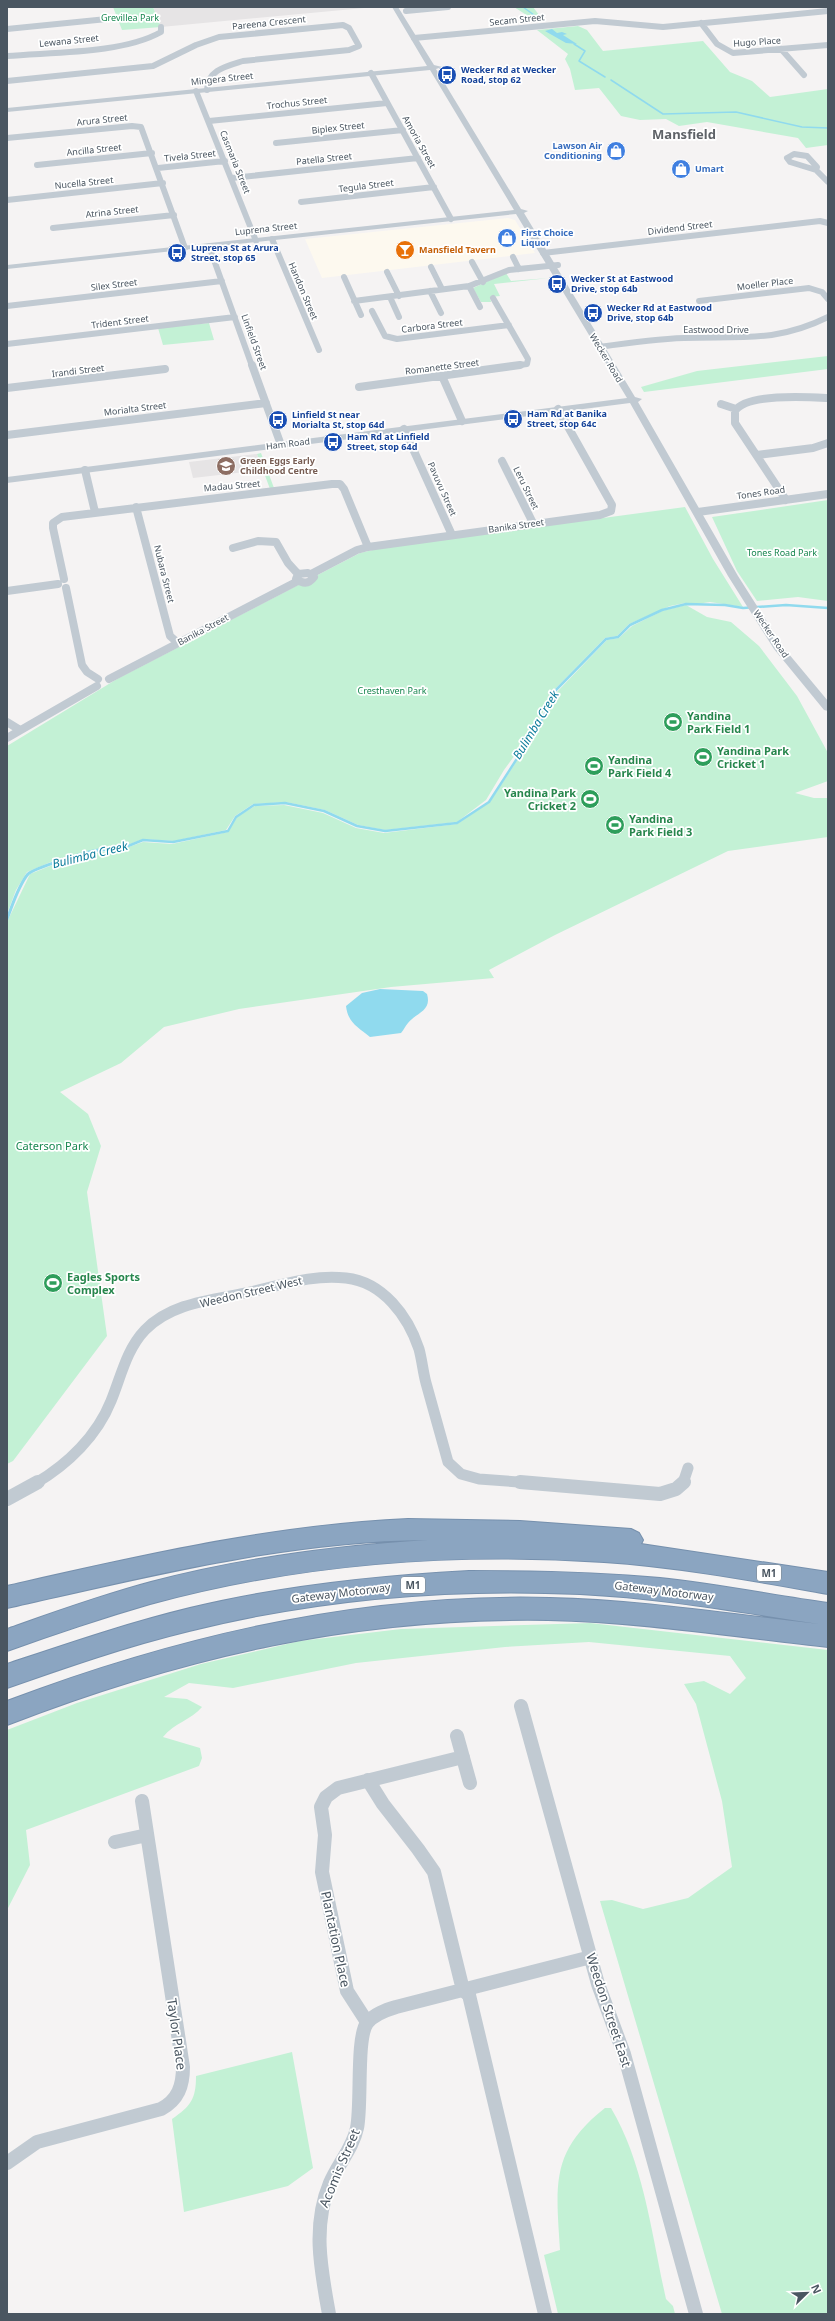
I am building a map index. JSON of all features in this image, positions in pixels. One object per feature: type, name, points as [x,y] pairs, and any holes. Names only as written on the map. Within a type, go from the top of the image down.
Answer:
[{"type":"highway","points":[[7,1597],[243,1547],[328,1535],[384,1531],[475,1529],[588,1536],[678,1546],[710,1564]]},
{"type":"highway","name":"M1","points":[[7,1640],[135,1598],[247,1572],[326,1559],[425,1550],[518,1547],[605,1551],[710,1564],[828,1583]]},
{"type":"highway","name":"Gateway Motorway","points":[[7,1676],[96,1645],[191,1619],[301,1598],[424,1584],[515,1581],[638,1587],[828,1614]]},
{"type":"highway","points":[[7,1713],[69,1688],[220,1644],[305,1627],[383,1615],[469,1610],[549,1609],[639,1615],[828,1636]]},
{"type":"street","name":"Wecker Road","points":[[395,7],[518,212],[547,252]]},
{"type":"street","points":[[404,9],[448,7]]},
{"type":"street","name":"Wecker Road","points":[[404,9],[527,210],[554,265],[702,511],[733,576],[779,649],[814,688],[828,708]]},
{"type":"street","name":"Secam Street","points":[[422,38],[595,21],[663,27],[828,11]]},
{"type":"street","points":[[7,29],[117,18]]},
{"type":"street","name":"Hugo Place","points":[[701,23],[720,49],[728,52],[741,54],[828,45]]},
{"type":"street","name":"Pareena Crescent","points":[[7,81],[153,66],[169,60],[207,40],[234,35],[343,25],[349,28],[359,46],[349,50],[243,61],[226,66],[210,76],[207,81],[207,90]]},
{"type":"street","name":"Lewana Street","points":[[7,56],[117,45],[154,37],[161,32],[161,27]]},
{"type":"street","points":[[414,38],[422,38]]},
{"type":"street","name":"Lewana Street","points":[[7,53],[132,42]]},
{"type":"street","points":[[781,50],[804,75]]},
{"type":"street","name":"Mingera Street","points":[[7,110],[440,67]]},
{"type":"street","name":"Amoria Street","points":[[371,73],[451,219]]},
{"type":"street","name":"Casmaria Street","points":[[196,91],[256,240]]},
{"type":"street","name":"Trochus Street","points":[[209,121],[387,103]]},
{"type":"street","name":"Arura Street","points":[[7,138],[137,125],[143,128],[185,248]]},
{"type":"street","points":[[468,127],[476,127]]},
{"type":"street","name":"Biplex Street","points":[[276,144],[403,130]]},
{"type":"street","points":[[482,151],[491,150]]},
{"type":"street","name":"Ancilla Street","points":[[37,165],[152,153]]},
{"type":"street","name":"Patella Street","points":[[232,178],[418,158]]},
{"type":"street","name":"Tivela Street","points":[[158,168],[225,161]]},
{"type":"street","points":[[816,170],[828,182]]},
{"type":"street","name":"Nucella Street","points":[[7,200],[163,183]]},
{"type":"street","name":"Tegula Street","points":[[301,202],[434,187]]},
{"type":"street","name":"Luprena Street","points":[[7,267],[527,210]]},
{"type":"street","name":"Atrina Street","points":[[53,228],[174,215]]},
{"type":"street","name":"Dividend Street","points":[[820,221],[828,216]]},
{"type":"street","name":"Dividend Street","points":[[547,252],[820,221],[828,222]]},
{"type":"street","name":"Handon Street","points":[[272,239],[319,350]]},
{"type":"street","name":"Linfield Street","points":[[209,246],[281,445]]},
{"type":"street","points":[[513,258],[520,269]]},
{"type":"street","points":[[472,262],[483,282]]},
{"type":"street","points":[[354,301],[469,286],[483,282],[505,272],[554,265]]},
{"type":"street","points":[[431,267],[442,289]]},
{"type":"street","points":[[388,272],[399,296]]},
{"type":"street","name":"Carbora Street","points":[[344,277],[354,301],[368,315],[384,336],[396,339],[509,325]]},
{"type":"street","name":"Silex Street","points":[[7,306],[222,281]]},
{"type":"street","points":[[469,286],[481,306],[495,300],[509,325]]},
{"type":"street","name":"Moeller Place","points":[[699,301],[809,288],[822,292],[828,299]]},
{"type":"street","points":[[430,291],[440,313]]},
{"type":"street","points":[[390,297],[399,318]]},
{"type":"street","name":"Trident Street","points":[[7,344],[235,317]]},
{"type":"street","name":"Eastwood Drive","points":[[603,346],[680,338],[751,339],[773,337],[807,329],[828,317]]},
{"type":"street","name":"Romanette Street","points":[[359,387],[527,364],[528,359],[509,325]]},
{"type":"street","name":"Irandi Street","points":[[7,388],[150,368],[165,369]]},
{"type":"street","points":[[442,376],[462,421]]},
{"type":"street","points":[[786,500],[735,423],[734,415],[736,409],[747,403],[798,396],[828,398]]},
{"type":"street","name":"Ham Road","points":[[7,480],[636,399]]},
{"type":"street","name":"Morialta Street","points":[[7,435],[266,403]]},
{"type":"street","points":[[721,404],[736,409]]},
{"type":"street","name":"Banika Street","points":[[98,682],[109,679],[178,643],[298,577],[311,574],[357,550],[452,534],[600,515],[611,511],[612,508],[558,409]]},
{"type":"street","name":"Pavuvu Street","points":[[404,429],[452,534]]},
{"type":"street","points":[[757,455],[813,448],[828,443]]},
{"type":"street","name":"Leru Street","points":[[502,461],[532,524]]},
{"type":"street","points":[[85,470],[94,512]]},
{"type":"street","name":"Madau Street","points":[[63,584],[53,523],[57,519],[136,506],[340,484],[368,547]]},
{"type":"street","name":"Tones Road","points":[[702,511],[828,494]]},
{"type":"street","name":"Nubara Street","points":[[136,506],[170,636],[178,643]]},
{"type":"street","points":[[233,548],[257,541],[275,542],[279,545],[287,564],[298,577]]},
{"type":"street","points":[[7,591],[63,584],[82,665],[98,682],[7,738]]},
{"type":"street","points":[[7,722],[20,730]]},
{"type":"street","name":"Weedon Street West","points":[[7,1499],[48,1477],[94,1430],[110,1402],[130,1349],[146,1329],[171,1312],[305,1279],[333,1277],[357,1281],[376,1288],[393,1302],[408,1322],[418,1348],[448,1462],[461,1474],[479,1479],[660,1494],[677,1490],[686,1481],[688,1468]]},
{"type":"street","name":"Weedon Street East","points":[[521,1706],[591,1957],[602,1994],[624,2054],[696,2314]]},
{"type":"street","points":[[457,1736],[470,1783]]},
{"type":"street","name":"Plantation Place","points":[[367,2022],[349,1997],[345,1985],[322,1872],[325,1835],[321,1813],[323,1802],[329,1792],[338,1788],[463,1757]]},
{"type":"street","points":[[368,1780],[380,1803],[428,1860],[434,1872],[464,1990],[469,1996],[545,2314]]},
{"type":"street","name":"Taylor Place","points":[[7,2163],[37,2142],[161,2109],[172,2102],[181,2090],[183,2067],[142,1801]]},
{"type":"street","points":[[115,1842],[147,1835]]},
{"type":"street","points":[[367,2022],[381,2012],[392,2008],[591,1957]]},
{"type":"street","name":"Acomis Street","points":[[329,2314],[318,2253],[320,2212],[329,2184],[347,2153],[356,2131],[362,2035],[367,2022]]},
{"type":"shaded area","points":[[153,7],[375,7],[161,27]]},
{"type":"shaded area","points":[[508,218],[515,220],[535,253],[322,278],[305,239]]},
{"type":"shaded area","name":"Green Eggs Early Childhood Centre","points":[[257,454],[263,470],[193,478],[189,462]]},
{"type":"green space","name":"Grevillea Park","points":[[113,7],[153,7],[161,27],[122,30]]},
{"type":"green space","points":[[514,7],[533,7],[539,15],[528,16]]},
{"type":"green space","points":[[578,26],[587,30],[603,51],[703,41],[730,72],[752,81],[770,97],[828,89],[828,145],[806,148],[798,138],[707,122],[679,126],[666,119],[640,120],[621,116],[599,88],[575,90],[570,69],[565,59],[568,54],[537,30]]},
{"type":"green space","points":[[506,273],[511,281],[549,278],[494,284],[500,296],[490,297],[491,302],[481,302],[473,288]]},
{"type":"green space","points":[[209,323],[214,340],[163,345],[158,328]]},
{"type":"green space","points":[[828,356],[828,369],[644,392],[641,387],[697,371]]},
{"type":"green space","points":[[261,453],[274,488],[270,489],[257,454]]},
{"type":"green space","name":"Tones Road Park","points":[[828,500],[828,601],[798,597],[757,601],[737,571],[712,517]]},
{"type":"green space","name":"Cresthaven Park","points":[[685,507],[713,559],[743,607],[710,602],[697,604],[685,603],[670,606],[629,624],[617,636],[605,638],[550,694],[539,722],[504,770],[486,800],[457,822],[385,830],[358,825],[325,810],[286,802],[253,804],[235,816],[226,830],[174,841],[143,839],[114,850],[99,849],[58,859],[27,872],[16,890],[7,914],[7,746],[117,679],[360,553],[381,548]]},
{"type":"green space","name":"Caterson Park","points":[[686,605],[707,617],[731,622],[759,646],[797,696],[828,753],[828,781],[795,793],[814,798],[828,798],[828,837],[728,851],[555,935],[489,970],[494,978],[391,987],[239,1009],[164,1027],[121,1063],[60,1092],[88,1114],[101,1146],[87,1192],[107,1336],[13,1461],[7,1464],[7,922],[30,874],[60,862],[100,852],[114,852],[143,842],[172,844],[228,832],[237,817],[255,806],[284,805],[323,813],[356,828],[384,833],[457,824],[490,802],[541,724],[554,695],[607,640],[619,638],[632,626],[662,611]]},
{"type":"green space","points":[[590,1623],[828,1650],[828,2314],[722,2314],[600,1901],[612,1900],[643,1909],[688,1898],[732,1867],[722,1801],[696,1704],[684,1684],[704,1681],[730,1694],[746,1678],[730,1656],[589,1642],[505,1647],[356,1663],[233,1688],[189,1683],[164,1697],[187,1699],[202,1707],[193,1715],[172,1728],[163,1737],[200,1748],[202,1758],[199,1766],[26,1830],[30,1865],[7,1910],[7,1730],[77,1703],[201,1664],[300,1641],[401,1629]]},
{"type":"green space","points":[[292,2052],[313,2168],[288,2186],[184,2212],[172,2119],[184,2110],[191,2101],[195,2091],[196,2076]]},
{"type":"green space","points":[[605,2108],[611,2108],[632,2152],[646,2201],[666,2299],[673,2306],[675,2314],[558,2314],[544,2255],[560,2250],[558,2188],[560,2171],[574,2139],[587,2124]]},
{"type":"water","points":[[552,29],[557,33],[562,32],[567,34],[563,35],[577,44],[566,43],[545,31]]},
{"type":"water","points":[[380,989],[423,991],[427,994],[428,1000],[426,1008],[408,1023],[401,1033],[370,1037],[351,1021],[346,1006],[362,993]]},
{"type":"waterway","points":[[523,7],[534,15]]},
{"type":"waterway","points":[[574,44],[585,51],[579,61],[605,77]]},
{"type":"waterway","points":[[611,80],[663,114],[736,112],[802,127],[828,128]]},
{"type":"waterway","name":"Bulimba Creek","points":[[125,847],[143,840],[173,842],[228,831],[236,817],[254,805],[285,803],[324,811],[357,826],[385,831],[457,823],[489,802],[540,723],[550,704],[552,694],[606,639],[618,637],[630,625],[662,610],[686,604],[725,605],[743,608],[786,605],[828,608]]},
{"type":"waterway","name":"Bulimba Creek","points":[[7,919],[21,884],[32,871],[85,853],[125,847]]},
{"type":"place","name":"Wecker Rd at Wecker Road, stop 62","points":[[447,75]]},
{"type":"place","name":"Lawson Air Conditioning","points":[[616,151]]},
{"type":"place","name":"Umart","points":[[681,169]]},
{"type":"place","name":"First Choice Liquor","points":[[507,238]]},
{"type":"place","name":"Mansfield Tavern","points":[[405,250]]},
{"type":"place","name":"Luprena St at Arura Street, stop 65","points":[[177,253]]},
{"type":"place","name":"Wecker St at Eastwood Drive, stop 64b","points":[[557,284]]},
{"type":"place","name":"Wecker Rd at Eastwood Drive, stop 64b","points":[[593,313]]},
{"type":"place","name":"Ham Rd at Banika Street, stop 64c","points":[[513,419]]},
{"type":"place","name":"Linfield St near Morialta St, stop 64d","points":[[278,420]]},
{"type":"place","name":"Ham Rd at Linfield Street, stop 64d","points":[[333,442]]},
{"type":"place","name":"Green Eggs Early Childhood Centre","points":[[226,466]]},
{"type":"place","name":"Yandina Park Field 1","points":[[673,722]]},
{"type":"place","name":"Yandina Park Cricket 1","points":[[703,757]]},
{"type":"place","name":"Yandina Park Field 4","points":[[594,766]]},
{"type":"place","name":"Yandina Park Cricket 2","points":[[590,799]]},
{"type":"place","name":"Yandina Park Field 3","points":[[615,825]]},
{"type":"place","name":"Eagles Sports Complex","points":[[53,1283]]},
{"type":"district","name":"Mansfield","points":[[684,134]]}]
